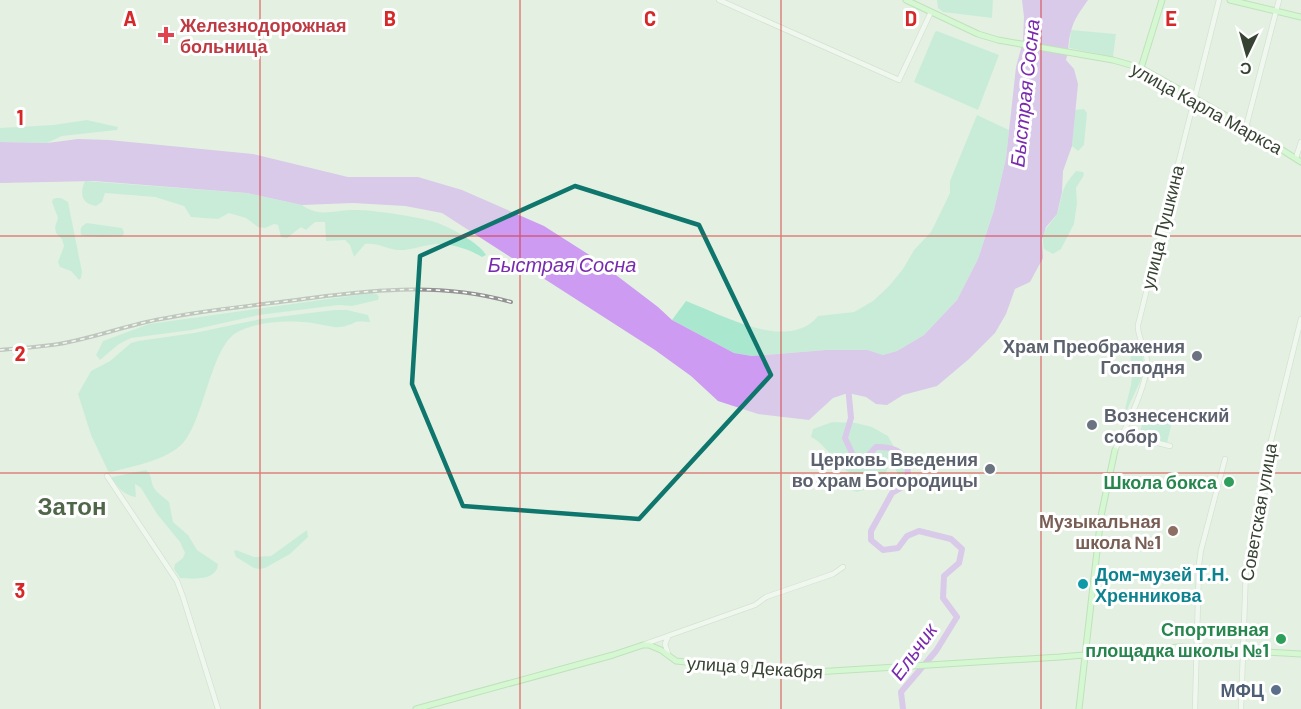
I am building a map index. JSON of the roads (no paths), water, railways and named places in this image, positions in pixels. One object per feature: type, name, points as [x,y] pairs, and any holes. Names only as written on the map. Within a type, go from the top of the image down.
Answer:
[{"type":"main road","name":"улица Карла Маркса","points":[[906,0],[969,30],[998,40],[1111,59],[1141,68],[1246,127],[1298,160]]},
{"type":"main road","points":[[1141,68],[1162,0]]},
{"type":"main road","points":[[1230,0],[1301,17]]},
{"type":"main road","points":[[1079,709],[1101,516],[1115,450]]},
{"type":"main road","points":[[416,709],[643,645],[656,647],[669,656]]},
{"type":"main road","name":"улица 9 Декабря","points":[[669,656],[676,661],[791,673],[888,669],[1196,647],[1301,654]]},
{"type":"street","points":[[719,0],[898,80],[931,12]]},
{"type":"street","name":"улица Пушкина","points":[[1115,450],[1146,372],[1146,355],[1138,325],[1219,0]]},
{"type":"street","points":[[1246,127],[1279,0]]},
{"type":"street","points":[[1298,160],[1301,142]]},
{"type":"street","name":"Советская улица","points":[[1241,709],[1245,649],[1246,568],[1264,470],[1301,319]]},
{"type":"street","points":[[1123,434],[1170,446]]},
{"type":"street","points":[[1195,709],[1197,580],[1201,550],[1225,459]]},
{"type":"street","points":[[107,476],[177,581],[218,709]]},
{"type":"street","points":[[643,645],[755,605],[766,597],[827,576],[843,567]]},
{"type":"street","points":[[669,656],[665,644],[670,635]]},
{"type":"water","name":"Быстрая Сосна","points":[[1022,0],[1088,0],[1072,27],[1069,38],[1066,60],[1074,69],[1078,84],[1072,146],[1063,171],[1062,192],[1057,214],[1046,227],[1042,240],[1043,258],[1030,282],[1015,289],[1006,314],[995,333],[937,386],[903,395],[887,405],[876,404],[866,397],[848,393],[833,398],[809,420],[758,414],[718,401],[691,376],[655,350],[442,213],[405,206],[353,203],[302,205],[247,193],[94,181],[0,183],[0,142],[47,143],[78,139],[253,154],[348,177],[418,177],[462,190],[544,226],[591,256],[672,320],[734,353],[752,356],[826,350],[868,350],[883,355],[897,351],[924,335],[957,300],[978,259],[994,210],[1006,158],[1016,67],[1023,41]]},
{"type":"waterway","name":"Ельчик","points":[[848,386],[851,418],[845,438],[858,466],[876,447],[885,447],[899,452],[908,468],[906,485],[892,493],[871,531],[871,540],[883,550],[898,548],[907,536],[919,531],[951,539],[962,549],[959,563],[944,576],[943,598],[957,617],[936,651],[901,692],[903,709]]},
{"type":"railway","points":[[0,350],[59,344],[198,312],[362,292],[436,290],[461,292],[511,302]]},
{"type":"place","name":"Железнодорожная больница","points":[[166,35]]},
{"type":"place","name":"Храм Преображения Господня","points":[[1197,356]]},
{"type":"place","name":"Вознесенский собор","points":[[1092,425]]},
{"type":"place","name":"Церковь Введения во храм Богородицы","points":[[990,469]]},
{"type":"place","name":"Школа бокса","points":[[1229,482]]},
{"type":"place","name":"Музыкальная школа №1","points":[[1173,531]]},
{"type":"place","name":"Дом-музей Т.Н. Хренникова","points":[[1083,584]]},
{"type":"place","name":"Спортивная площадка школы №1","points":[[1281,639]]},
{"type":"place","name":"МФЦ","points":[[1276,690]]},
{"type":"district","name":"Затон","points":[[72,505]]}]
